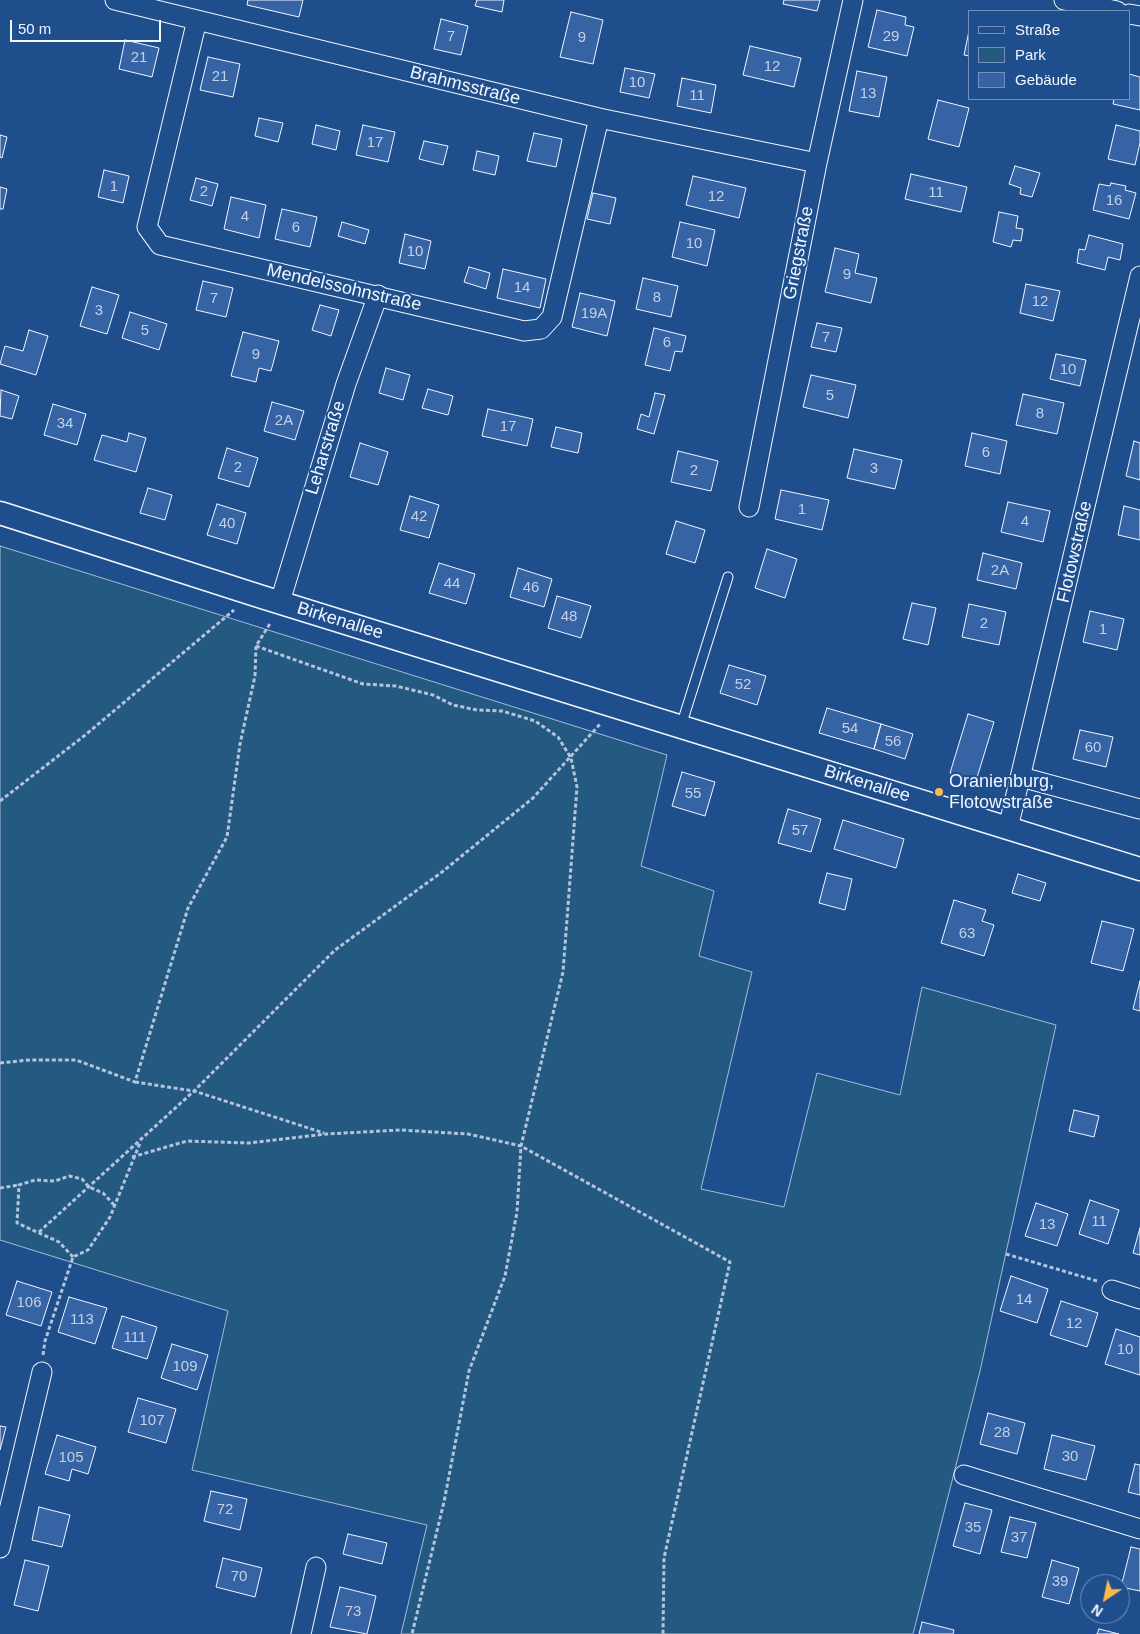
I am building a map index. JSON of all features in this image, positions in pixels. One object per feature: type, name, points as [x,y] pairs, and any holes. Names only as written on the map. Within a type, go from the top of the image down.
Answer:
[{"type":"street","name":"Brahmsstraße","points":[[115,0],[599,118],[817,163]]},
{"type":"street","name":"Griegstraße","points":[[749,507],[817,163],[853,0]]},
{"type":"street","points":[[1064,0],[1113,10]]},
{"type":"street","name":"Mendelssohnstraße","points":[[197,20],[147,227],[160,245],[524,331],[541,329],[552,317],[599,118]]},
{"type":"street","name":"Flotowstraße","points":[[1008,828],[1022,777],[1140,276]]},
{"type":"street","name":"Leharstraße","points":[[277,609],[346,384],[378,296]]},
{"type":"street","name":"Birkenallee","points":[[0,514],[277,609],[681,726],[1140,869]]},
{"type":"street","points":[[1022,777],[1140,809]]},
{"type":"street","points":[[1112,1290],[1140,1299]]},
{"type":"street","points":[[0,1548],[42,1372]]},
{"type":"street","points":[[964,1475],[1140,1529]]},
{"type":"street","points":[[301,1634],[316,1567]]},
{"type":"lane","points":[[681,726],[728,577]]},
{"type":"path","points":[[0,801],[84,736],[224,619],[238,605]]},
{"type":"path","points":[[135,1082],[188,908],[228,837],[240,744],[255,676],[256,646],[277,609]]},
{"type":"path","points":[[256,646],[363,684],[396,686],[433,695],[453,705],[477,710],[502,711],[536,722],[558,737],[571,758],[577,786],[564,972],[521,1146],[517,1212],[505,1276],[469,1371],[444,1502],[412,1634]]},
{"type":"path","points":[[38,1232],[194,1091],[335,950],[442,872],[526,804],[571,758],[604,719]]},
{"type":"path","points":[[0,1063],[30,1060],[76,1060],[135,1082],[194,1091],[327,1134]]},
{"type":"path","points":[[132,1157],[187,1142],[249,1143],[327,1134],[400,1130],[459,1134],[521,1146],[600,1188],[730,1262],[664,1558],[663,1634]]},
{"type":"path","points":[[42,1372],[45,1341],[73,1257],[88,1250],[115,1206],[132,1157],[141,1140]]},
{"type":"path","points":[[0,1188],[35,1180],[55,1181],[69,1176],[82,1179],[89,1186],[103,1194],[115,1206]]},
{"type":"path","points":[[19,1185],[17,1223],[59,1242],[73,1257]]},
{"type":"path","points":[[1006,1254],[1106,1283],[1112,1290]]},
{"type":"green space","points":[[0,546],[667,755],[641,866],[714,891],[699,956],[752,972],[701,1189],[784,1207],[817,1073],[900,1095],[922,987],[1056,1025],[980,1371],[913,1634],[401,1634],[427,1525],[192,1470],[228,1311],[0,1240]]},
{"type":"building","points":[[248,0],[303,0],[299,17],[247,5]]},
{"type":"building","points":[[477,0],[504,0],[502,12],[475,6]]},
{"type":"building","points":[[784,0],[820,0],[817,11],[783,4]]},
{"type":"building","points":[[877,10],[906,17],[905,25],[914,27],[907,56],[868,47]]},
{"type":"building","points":[[571,12],[603,20],[593,64],[560,57]]},
{"type":"building","points":[[441,19],[468,26],[461,55],[434,49]]},
{"type":"building","points":[[968,36],[968,56],[964,55]]},
{"type":"building","points":[[125,40],[159,48],[152,77],[119,69]]},
{"type":"building","points":[[750,46],[801,58],[794,87],[743,75]]},
{"type":"building","points":[[208,57],[240,64],[233,97],[200,90]]},
{"type":"building","points":[[625,68],[655,74],[649,98],[620,92]]},
{"type":"building","points":[[857,71],[887,77],[879,117],[849,111]]},
{"type":"building","points":[[1130,74],[1140,77],[1140,110],[1113,104],[1114,100],[1130,100]]},
{"type":"building","points":[[682,78],[716,85],[711,113],[677,106]]},
{"type":"building","points":[[938,100],[969,108],[959,147],[928,139]]},
{"type":"building","points":[[259,118],[283,123],[278,142],[255,136]]},
{"type":"building","points":[[316,125],[340,131],[336,150],[312,144]]},
{"type":"building","points":[[363,125],[395,132],[388,162],[356,155]]},
{"type":"building","points":[[1116,125],[1140,131],[1140,143],[1135,165],[1108,159]]},
{"type":"building","points":[[534,133],[562,139],[556,167],[527,161]]},
{"type":"building","points":[[0,135],[7,137],[2,158],[0,157]]},
{"type":"building","points":[[424,141],[448,146],[443,165],[419,159]]},
{"type":"building","points":[[477,151],[499,156],[495,175],[473,170]]},
{"type":"building","points":[[1015,166],[1040,173],[1032,197],[1020,194],[1021,188],[1009,184]]},
{"type":"building","points":[[104,170],[129,176],[123,203],[98,197]]},
{"type":"building","points":[[911,174],[967,187],[961,212],[905,199]]},
{"type":"building","points":[[693,176],[746,188],[739,218],[686,205]]},
{"type":"building","points":[[196,178],[218,184],[212,206],[190,200]]},
{"type":"building","points":[[1111,183],[1126,186],[1125,190],[1136,193],[1129,219],[1093,210],[1099,184],[1110,186]]},
{"type":"building","points":[[0,187],[7,189],[3,209],[0,209]]},
{"type":"building","points":[[593,193],[616,198],[610,224],[587,219]]},
{"type":"building","points":[[231,197],[266,205],[259,238],[224,229]]},
{"type":"building","points":[[282,209],[317,217],[310,247],[275,239]]},
{"type":"building","points":[[999,212],[1018,216],[1016,228],[1023,229],[1021,241],[1013,240],[1011,247],[993,242]]},
{"type":"building","points":[[342,222],[369,230],[365,244],[338,236]]},
{"type":"building","points":[[680,222],[715,230],[707,266],[672,257]]},
{"type":"building","points":[[405,234],[431,241],[425,269],[399,263]]},
{"type":"building","points":[[1089,235],[1123,244],[1120,260],[1108,257],[1105,270],[1077,263],[1079,249],[1085,250]]},
{"type":"building","points":[[835,248],[859,254],[855,273],[877,278],[871,303],[825,292]]},
{"type":"building","points":[[469,267],[490,273],[486,289],[464,282]]},
{"type":"building","points":[[503,269],[546,279],[540,308],[497,298]]},
{"type":"building","points":[[643,278],[678,286],[671,317],[636,309]]},
{"type":"building","points":[[203,281],[233,288],[226,317],[196,310]]},
{"type":"building","points":[[1026,284],[1060,291],[1053,321],[1020,313]]},
{"type":"building","points":[[92,287],[119,295],[107,334],[80,326]]},
{"type":"building","points":[[580,293],[615,301],[607,336],[572,327]]},
{"type":"building","points":[[320,305],[339,310],[331,336],[312,330]]},
{"type":"building","points":[[130,312],[167,324],[159,350],[122,338]]},
{"type":"building","points":[[817,323],[842,328],[836,352],[811,347]]},
{"type":"building","points":[[654,328],[686,336],[682,352],[675,351],[670,371],[645,365]]},
{"type":"building","points":[[29,330],[48,336],[36,375],[0,364],[5,346],[23,351]]},
{"type":"building","points":[[243,332],[279,341],[271,371],[259,368],[256,382],[231,376]]},
{"type":"building","points":[[1056,354],[1086,360],[1080,386],[1050,379]]},
{"type":"building","points":[[386,368],[410,375],[403,400],[379,393]]},
{"type":"building","points":[[811,375],[856,385],[848,418],[803,407]]},
{"type":"building","points":[[428,389],[453,396],[448,415],[422,408]]},
{"type":"building","points":[[1,390],[19,396],[12,419],[0,416]]},
{"type":"building","points":[[655,393],[665,395],[654,434],[637,429],[641,414],[649,417]]},
{"type":"building","points":[[1023,394],[1064,403],[1057,434],[1016,425]]},
{"type":"building","points":[[272,402],[304,411],[295,440],[264,431]]},
{"type":"building","points":[[53,404],[86,414],[77,445],[44,435]]},
{"type":"building","points":[[488,409],[533,419],[527,446],[482,436]]},
{"type":"building","points":[[556,427],[582,433],[578,453],[551,447]]},
{"type":"building","points":[[129,433],[146,438],[136,472],[94,460],[102,435],[127,442]]},
{"type":"building","points":[[972,433],[1007,441],[1000,474],[965,466]]},
{"type":"building","points":[[1134,441],[1140,443],[1140,480],[1126,476]]},
{"type":"building","points":[[360,443],[388,452],[378,485],[350,477]]},
{"type":"building","points":[[227,448],[258,458],[249,487],[218,478]]},
{"type":"building","points":[[854,449],[902,460],[895,489],[847,478]]},
{"type":"building","points":[[678,451],[718,461],[711,491],[671,482]]},
{"type":"building","points":[[148,488],[172,495],[165,520],[140,513]]},
{"type":"building","points":[[781,490],[829,500],[822,530],[775,519]]},
{"type":"building","points":[[410,496],[439,505],[429,538],[400,530]]},
{"type":"building","points":[[1008,502],[1050,511],[1043,542],[1001,532]]},
{"type":"building","points":[[217,504],[246,513],[237,544],[207,535]]},
{"type":"building","points":[[1124,506],[1140,510],[1140,540],[1118,535]]},
{"type":"building","points":[[676,521],[705,530],[695,563],[666,554]]},
{"type":"building","points":[[767,549],[797,559],[785,598],[755,588]]},
{"type":"building","points":[[983,553],[1022,563],[1016,589],[977,580]]},
{"type":"building","points":[[439,563],[475,574],[466,604],[429,593]]},
{"type":"building","points":[[518,568],[552,579],[544,607],[510,597]]},
{"type":"building","points":[[557,596],[591,606],[581,638],[548,628]]},
{"type":"building","points":[[912,603],[936,608],[928,645],[903,639]]},
{"type":"building","points":[[969,604],[1006,612],[999,645],[962,637]]},
{"type":"building","points":[[1090,611],[1124,619],[1117,650],[1083,642]]},
{"type":"building","points":[[729,665],[766,676],[757,705],[720,693]]},
{"type":"building","points":[[827,708],[881,724],[874,749],[819,733]]},
{"type":"building","points":[[968,714],[994,722],[976,781],[950,773]]},
{"type":"building","points":[[881,724],[913,734],[905,759],[874,749]]},
{"type":"building","points":[[1080,730],[1113,737],[1106,767],[1073,759]]},
{"type":"building","points":[[682,772],[715,782],[705,816],[672,806]]},
{"type":"building","points":[[788,809],[821,819],[811,852],[778,843]]},
{"type":"building","points":[[843,820],[904,839],[896,868],[834,849]]},
{"type":"building","points":[[827,873],[852,879],[845,910],[819,903]]},
{"type":"building","points":[[1018,874],[1046,883],[1040,901],[1012,893]]},
{"type":"building","points":[[954,900],[986,910],[982,921],[994,925],[984,956],[941,943]]},
{"type":"building","points":[[1102,921],[1134,929],[1123,971],[1091,963]]},
{"type":"building","points":[[1140,981],[1140,1011],[1133,1009]]},
{"type":"building","points":[[1074,1110],[1099,1116],[1094,1137],[1069,1131]]},
{"type":"building","points":[[1090,1200],[1119,1210],[1108,1244],[1079,1234]]},
{"type":"building","points":[[1036,1203],[1068,1214],[1057,1246],[1025,1236]]},
{"type":"building","points":[[1140,1228],[1140,1255],[1133,1253]]},
{"type":"building","points":[[1011,1276],[1048,1289],[1037,1323],[1000,1311]]},
{"type":"building","points":[[17,1281],[52,1292],[41,1326],[6,1315]]},
{"type":"building","points":[[69,1297],[107,1308],[95,1344],[58,1332]]},
{"type":"building","points":[[1061,1301],[1098,1313],[1087,1347],[1050,1335]]},
{"type":"building","points":[[122,1316],[157,1327],[147,1359],[112,1348]]},
{"type":"building","points":[[1116,1329],[1140,1337],[1140,1375],[1105,1364]]},
{"type":"building","points":[[172,1344],[208,1355],[197,1390],[161,1378]]},
{"type":"building","points":[[138,1398],[176,1409],[166,1443],[128,1432]]},
{"type":"building","points":[[988,1413],[1025,1423],[1017,1454],[980,1444]]},
{"type":"building","points":[[0,1426],[6,1427],[0,1450]]},
{"type":"building","points":[[57,1435],[96,1447],[88,1474],[72,1469],[69,1481],[45,1474]]},
{"type":"building","points":[[1052,1435],[1095,1446],[1086,1480],[1044,1469]]},
{"type":"building","points":[[1135,1464],[1140,1465],[1140,1495],[1128,1492]]},
{"type":"building","points":[[211,1491],[247,1499],[240,1530],[204,1521]]},
{"type":"building","points":[[965,1503],[992,1510],[980,1554],[953,1546]]},
{"type":"building","points":[[39,1507],[70,1515],[62,1547],[32,1540]]},
{"type":"building","points":[[1010,1517],[1036,1523],[1027,1558],[1001,1552]]},
{"type":"building","points":[[348,1534],[387,1543],[382,1564],[343,1554]]},
{"type":"building","points":[[1131,1547],[1140,1549],[1140,1591],[1130,1589],[1130,1574],[1124,1574]]},
{"type":"building","points":[[223,1558],[262,1568],[255,1597],[216,1587]]},
{"type":"building","points":[[25,1560],[49,1566],[38,1611],[14,1605]]},
{"type":"building","points":[[1052,1560],[1079,1568],[1069,1604],[1042,1597]]},
{"type":"building","points":[[340,1587],[376,1596],[367,1634],[330,1627]]},
{"type":"building","points":[[922,1622],[954,1630],[953,1634],[919,1634]]},
{"type":"building","points":[[1099,1629],[1119,1634],[1097,1634]]},
{"type":"place","name":"Oranienburg, Flotowstraße","points":[[939,792]]}]
